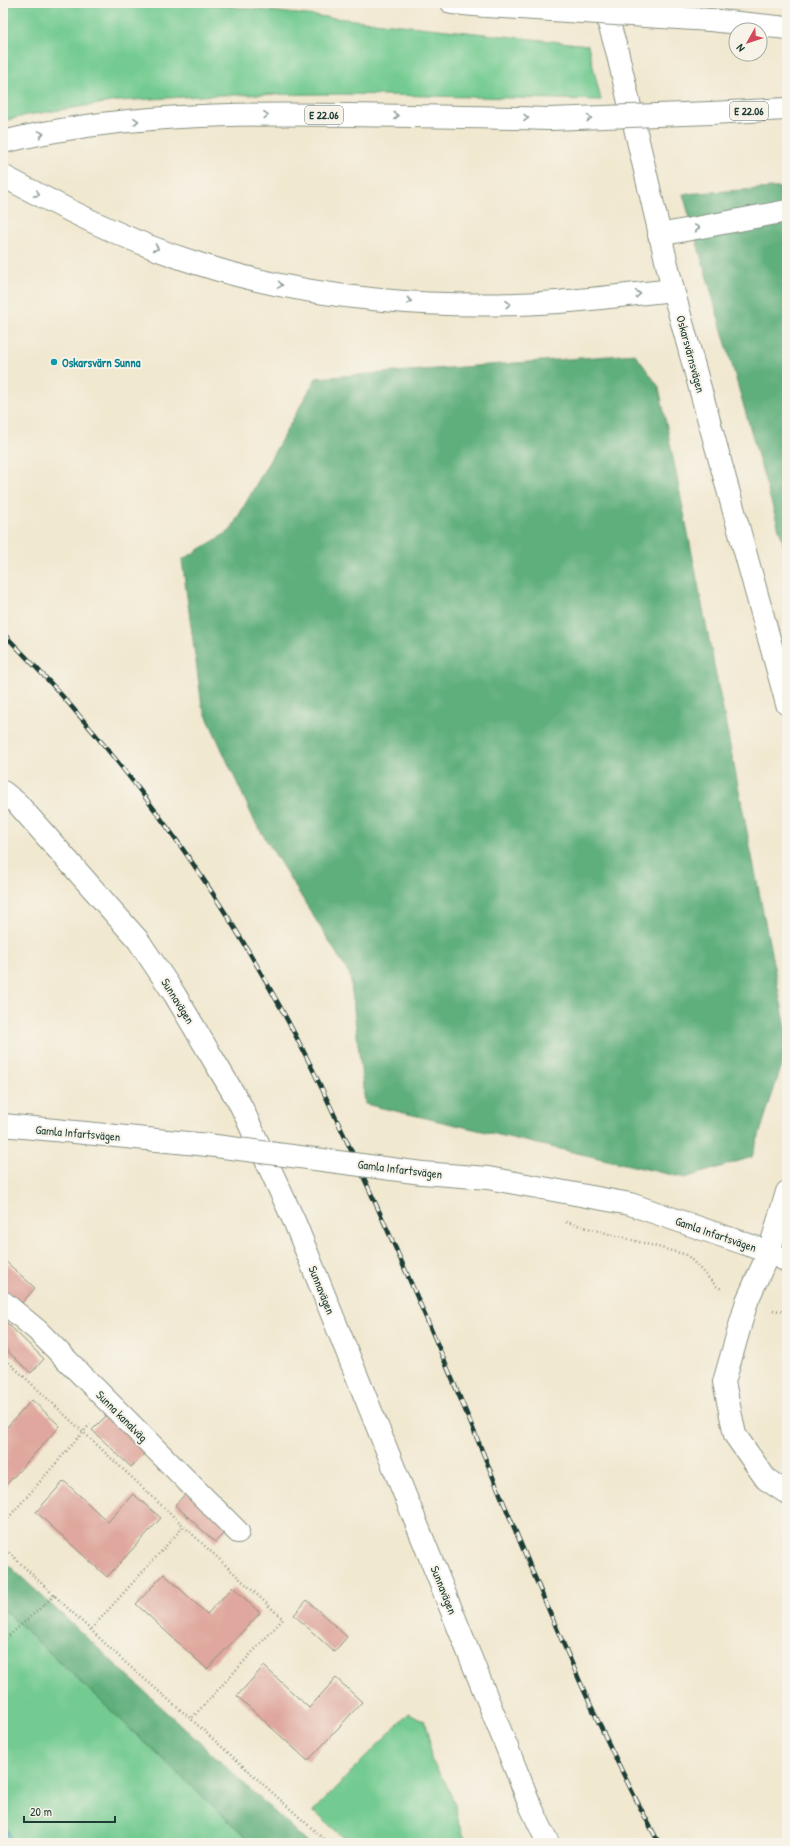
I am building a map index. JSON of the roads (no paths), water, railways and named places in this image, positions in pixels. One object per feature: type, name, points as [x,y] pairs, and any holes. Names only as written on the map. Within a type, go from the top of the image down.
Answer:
[{"type":"main road","points":[[452,3],[710,20],[787,28]]},
{"type":"main road","name":"Oskarsvärnsvägen","points":[[603,3],[617,51],[673,290],[787,704]]},
{"type":"main road","points":[[710,20],[787,17]]},
{"type":"main road","name":"E 22.06","points":[[3,142],[24,136],[98,124],[194,116],[288,114],[550,119],[711,114],[787,109]]},
{"type":"main road","points":[[3,176],[117,234],[196,263],[271,283],[338,294],[412,302],[469,305],[558,302],[673,290]]},
{"type":"main road","points":[[659,235],[787,211]]},
{"type":"main road","name":"Sunnavägen","points":[[3,792],[22,809],[138,940],[175,995],[241,1106],[294,1223],[532,1808],[548,1843]]},
{"type":"main road","name":"Gamla Infartsvägen","points":[[3,1125],[208,1145],[422,1173],[488,1178],[630,1204],[778,1256]]},
{"type":"main road","points":[[787,1192],[778,1256],[747,1301],[724,1382],[735,1435],[766,1479],[787,1493]]},
{"type":"main road","name":"Sunna kanalväg","points":[[3,1302],[37,1330],[238,1532]]},
{"type":"water","points":[[3,1820],[13,1841],[14,1843],[3,1843]]},
{"type":"railway","points":[[3,633],[65,699],[150,804],[203,878],[251,955],[284,1013],[323,1091],[389,1232],[443,1356],[572,1665],[614,1755],[659,1843]]},
{"type":"place","name":"Oskarsvärn Sunna","points":[[54,362]]}]
